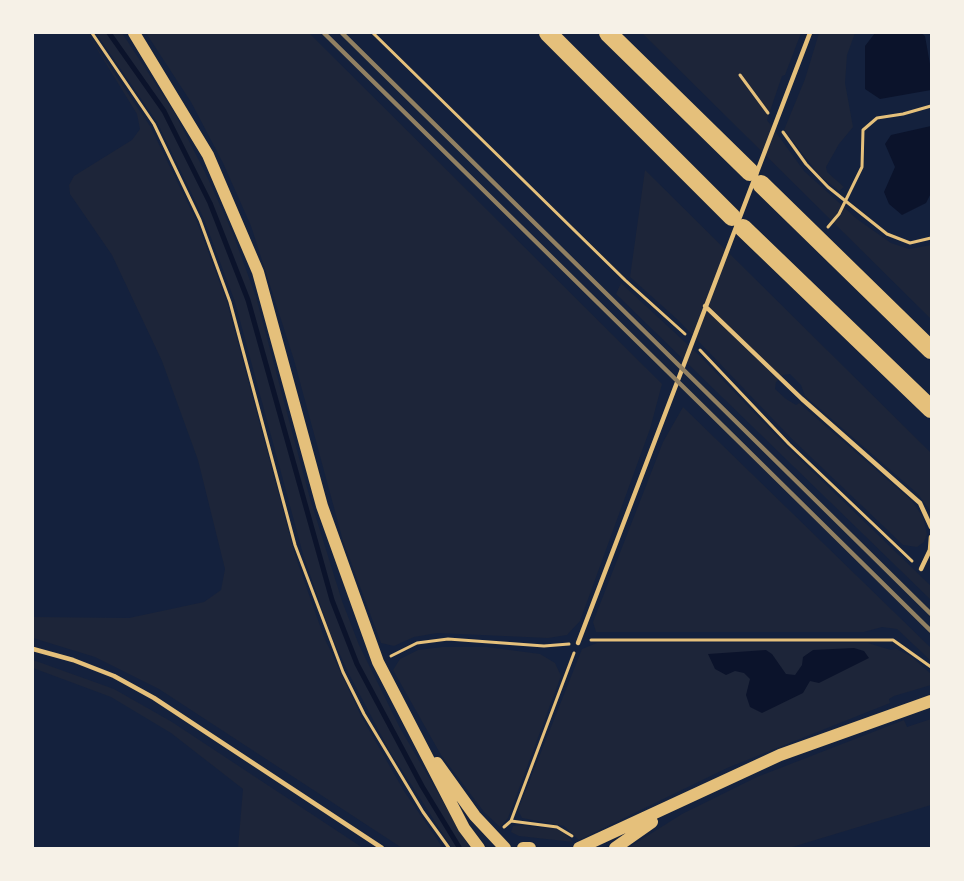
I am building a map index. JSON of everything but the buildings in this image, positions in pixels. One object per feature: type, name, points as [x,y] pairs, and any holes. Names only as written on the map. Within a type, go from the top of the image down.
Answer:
[{"type":"highway","points":[[548,33],[738,223],[931,409]]},
{"type":"highway","points":[[608,33],[931,350]]},
{"type":"main road","points":[[134,33],[208,155],[258,272],[322,506],[378,662],[464,828],[480,848]]},
{"type":"main road","points":[[576,842],[675,805],[780,755],[931,701]]},
{"type":"main road","points":[[411,727],[475,816],[506,848]]},
{"type":"main road","points":[[615,848],[675,805]]},
{"type":"main road","points":[[523,848],[530,848]]},
{"type":"lane","points":[[578,643],[810,33]]},
{"type":"lane","points":[[705,306],[802,399],[921,503],[931,527]]},
{"type":"lane","points":[[921,568],[930,550],[931,537]]},
{"type":"lane","points":[[33,649],[73,660],[154,698],[382,848]]},
{"type":"path","points":[[92,33],[154,124],[200,220],[230,302],[295,545],[343,672],[364,714],[423,812],[449,848]]},
{"type":"path","points":[[373,33],[625,280],[686,336]]},
{"type":"path","points":[[740,75],[773,120]]},
{"type":"path","points":[[817,239],[839,214],[862,167],[863,130],[877,118],[931,106]]},
{"type":"path","points":[[780,128],[806,164],[828,187],[847,199],[886,234],[910,243],[931,238]]},
{"type":"path","points":[[696,345],[789,444],[921,568]]},
{"type":"path","points":[[378,662],[417,644],[448,639],[544,646],[578,643],[598,638],[893,640],[931,667]]},
{"type":"path","points":[[576,842],[557,827],[511,821],[578,643]]},
{"type":"shaded area","points":[[87,33],[150,126],[197,222],[227,302],[295,555],[324,637],[361,716],[404,791],[443,848],[402,848],[159,689],[95,657],[33,638],[33,617],[129,618],[204,602],[221,590],[225,569],[198,460],[162,361],[112,255],[70,194],[69,185],[74,176],[132,140],[140,129],[137,114]]},
{"type":"shaded area","points":[[96,33],[122,33],[174,112],[205,172],[233,234],[256,297],[309,495],[342,601],[359,645],[400,728],[470,848],[452,848],[389,750],[331,635],[303,554],[235,302],[204,219],[157,122]]},
{"type":"shaded area","points":[[146,33],[309,33],[662,384],[650,429],[580,621],[567,635],[548,638],[437,633],[414,637],[394,646],[381,643],[343,541],[294,360],[251,226],[223,163],[191,102]]},
{"type":"shaded area","points":[[642,33],[801,33],[785,75],[782,76],[767,120],[804,171],[857,219],[891,243],[909,249],[931,245],[931,319]]},
{"type":"shaded area","points":[[819,33],[855,33],[847,55],[845,83],[853,127],[839,144],[826,167],[827,172],[844,187],[839,191],[820,176],[784,130],[805,79]]},
{"type":"shaded area","points":[[875,33],[921,33],[925,36],[931,70],[931,90],[880,99],[865,89],[865,46]]},
{"type":"shaded area","points":[[931,126],[931,193],[926,203],[902,215],[889,204],[884,192],[895,167],[885,144],[891,135]]},
{"type":"shaded area","points":[[645,170],[931,453],[931,512],[918,494],[805,396],[801,385],[790,374],[783,375],[776,382],[775,389],[786,399],[796,405],[799,403],[912,501],[923,517],[927,534],[924,542],[917,547],[903,545],[792,439],[679,321],[630,277]]},
{"type":"shaded area","points":[[621,283],[699,355],[786,446],[931,586],[931,600],[616,294]]},
{"type":"shaded area","points":[[683,407],[931,648],[931,661],[897,629],[882,627],[864,632],[596,632],[593,622],[663,442]]},
{"type":"shaded area","points":[[597,643],[868,643],[891,650],[897,649],[912,657],[931,674],[931,685],[894,696],[889,699],[890,703],[727,768],[579,840],[564,826],[522,818],[518,810],[582,649]]},
{"type":"shaded area","points":[[442,647],[487,647],[540,654],[555,663],[561,676],[508,818],[500,827],[484,812],[441,755],[393,670],[400,659],[418,650]]},
{"type":"shaded area","points":[[854,648],[864,651],[869,658],[819,683],[810,681],[803,693],[762,713],[750,707],[746,695],[750,679],[744,673],[735,671],[726,675],[715,669],[708,654],[766,650],[772,654],[786,674],[795,675],[802,665],[803,657],[813,650]]},
{"type":"shaded area","points":[[33,660],[114,689],[172,722],[363,848],[238,848],[243,789],[171,733],[111,697],[33,668]]},
{"type":"shaded area","points":[[931,719],[931,805],[789,848],[628,848],[682,814],[757,777],[904,720],[907,727]]},
{"type":"shaded area","points":[[513,826],[556,829],[565,833],[573,842],[519,836],[511,832]]},
{"type":"waterway","points":[[109,33],[164,111],[210,203],[248,300],[332,600],[357,664],[422,786],[459,847]]},
{"type":"railway","points":[[324,33],[931,631]]},
{"type":"railway","points":[[342,33],[931,614]]}]
